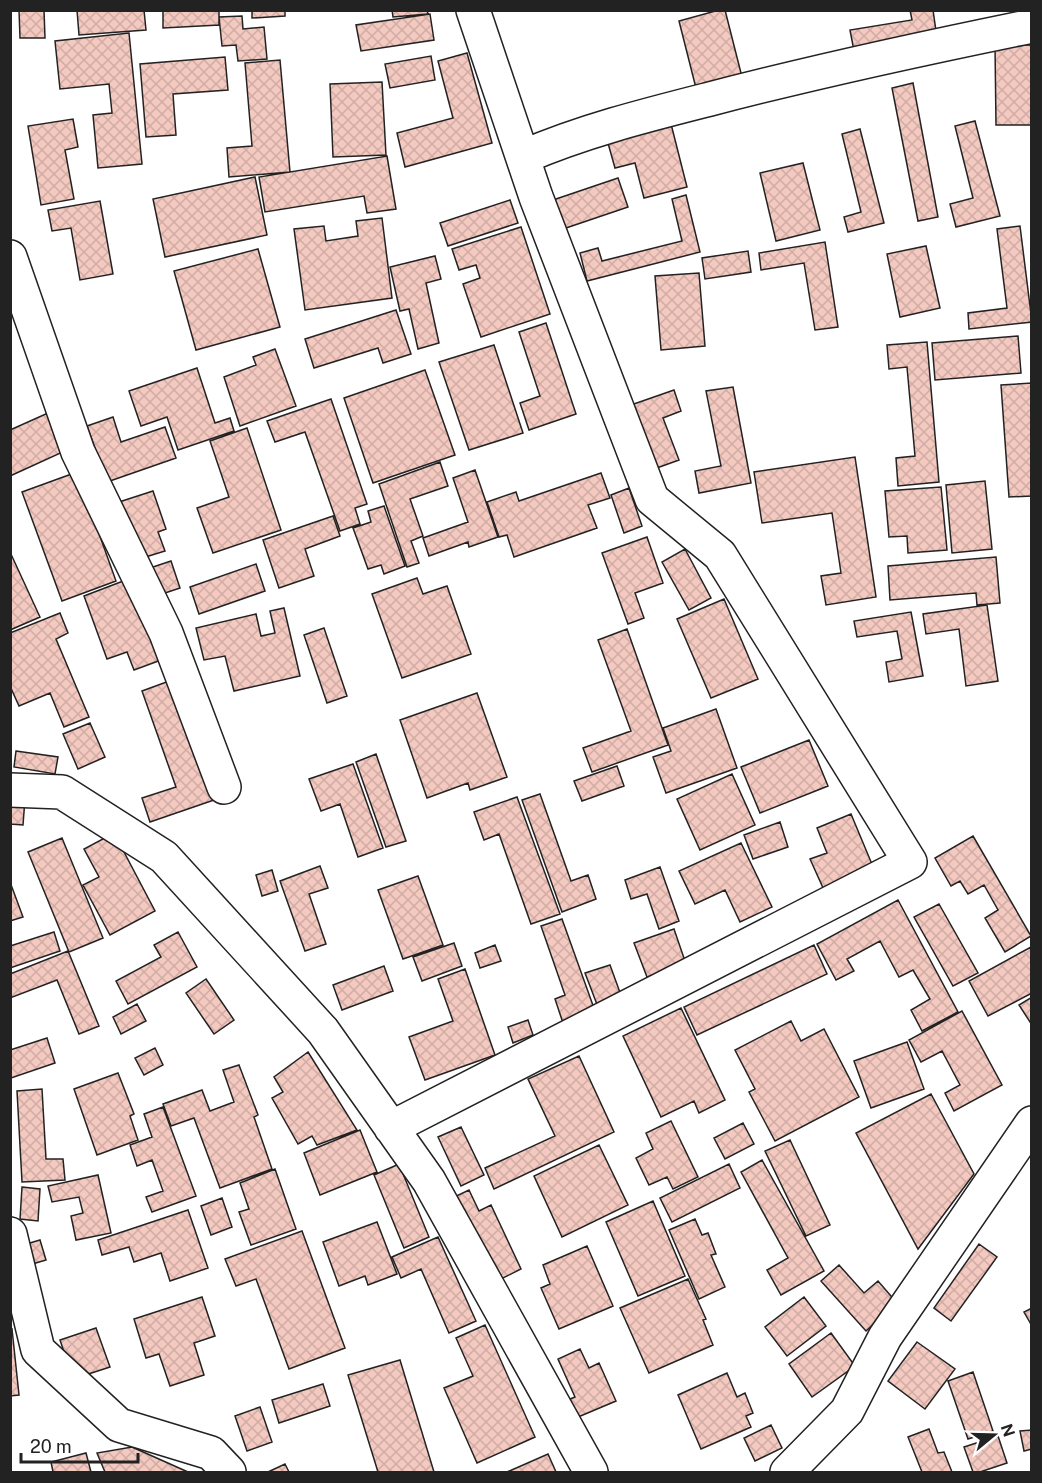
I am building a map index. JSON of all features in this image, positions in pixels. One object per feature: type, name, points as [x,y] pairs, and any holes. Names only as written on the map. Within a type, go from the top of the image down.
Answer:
[{"type":"street","points":[[391,1128],[910,862],[720,555],[652,499],[536,197],[473,10]]},
{"type":"street","points":[[523,157],[562,140],[712,98],[921,49],[1032,26]]},
{"type":"street","points":[[10,257],[78,452],[166,633],[224,787]]},
{"type":"street","points":[[10,790],[62,792],[165,858],[323,1031],[429,1181],[591,1473]]},
{"type":"street","points":[[787,1473],[848,1411],[885,1337],[1032,1123]]},
{"type":"street","points":[[10,1234],[39,1350],[119,1425],[211,1453],[229,1473]]},
{"type":"building","points":[[19,10],[44,10],[45,38],[20,38]]},
{"type":"building","points":[[77,10],[144,10],[146,30],[79,35]]},
{"type":"building","points":[[163,10],[219,10],[219,25],[163,28]]},
{"type":"building","points":[[252,10],[285,10],[285,16],[252,18]]},
{"type":"building","points":[[392,10],[427,10],[428,14],[393,17]]},
{"type":"building","points":[[725,10],[743,81],[697,92],[679,21]]},
{"type":"building","points":[[910,10],[933,10],[937,38],[854,51],[850,30],[912,20]]},
{"type":"building","points":[[430,14],[434,40],[361,51],[356,25]]},
{"type":"building","points":[[242,16],[243,29],[264,27],[267,59],[238,61],[236,45],[222,46],[219,17]]},
{"type":"building","points":[[129,33],[142,164],[98,168],[93,115],[112,113],[109,84],[60,89],[55,41]]},
{"type":"building","points":[[995,45],[1032,45],[1032,125],[996,125]]},
{"type":"building","points":[[467,53],[492,143],[405,167],[397,133],[453,118],[438,61]]},
{"type":"building","points":[[431,56],[435,80],[390,88],[385,64]]},
{"type":"building","points":[[225,57],[228,90],[173,94],[176,135],[146,137],[140,64]]},
{"type":"building","points":[[280,60],[290,172],[229,177],[227,148],[252,146],[245,63]]},
{"type":"building","points":[[382,82],[386,155],[333,157],[330,84]]},
{"type":"building","points":[[913,83],[938,217],[918,221],[892,88]]},
{"type":"building","points":[[73,119],[78,147],[65,150],[74,199],[41,205],[28,126]]},
{"type":"building","points":[[670,120],[687,187],[644,198],[635,163],[615,168],[606,136]]},
{"type":"building","points":[[975,121],[1000,216],[956,227],[950,204],[973,198],[955,126]]},
{"type":"building","points":[[860,129],[884,223],[848,232],[844,217],[861,212],[842,134]]},
{"type":"building","points":[[387,156],[396,209],[367,213],[364,196],[265,212],[259,177]]},
{"type":"building","points":[[803,163],[820,230],[776,241],[760,173]]},
{"type":"building","points":[[255,177],[267,235],[165,257],[153,199]]},
{"type":"building","points":[[618,178],[628,207],[563,229],[553,200]]},
{"type":"building","points":[[686,195],[700,252],[587,281],[580,253],[598,248],[602,261],[682,241],[672,199]]},
{"type":"building","points":[[510,200],[518,223],[448,246],[440,223]]},
{"type":"building","points":[[100,201],[113,274],[80,280],[71,228],[52,231],[48,210]]},
{"type":"building","points":[[382,218],[392,298],[305,310],[294,229],[324,226],[326,241],[358,236],[356,221]]},
{"type":"building","points":[[1020,226],[1032,322],[969,329],[968,313],[1007,308],[997,229]]},
{"type":"building","points":[[521,227],[550,314],[481,337],[463,284],[480,278],[476,265],[459,270],[452,249]]},
{"type":"building","points":[[825,242],[838,327],[815,330],[804,263],[761,270],[759,253]]},
{"type":"building","points":[[926,246],[940,308],[900,317],[887,254]]},
{"type":"building","points":[[258,249],[280,327],[196,350],[174,271]]},
{"type":"building","points":[[748,251],[751,272],[705,279],[702,258]]},
{"type":"building","points":[[435,256],[441,279],[426,283],[439,343],[418,349],[409,309],[400,311],[390,267]]},
{"type":"building","points":[[699,273],[705,346],[661,350],[655,276]]},
{"type":"building","points":[[396,310],[411,354],[383,363],[378,348],[314,368],[305,339]]},
{"type":"building","points":[[546,323],[576,414],[529,430],[520,403],[540,396],[519,332]]},
{"type":"building","points":[[1018,336],[1021,373],[935,380],[932,343]]},
{"type":"building","points":[[927,342],[939,482],[898,486],[896,458],[915,456],[907,367],[889,369],[887,345]]},
{"type":"building","points":[[494,345],[523,433],[469,450],[439,362]]},
{"type":"building","points":[[275,349],[296,406],[240,426],[224,377],[256,365],[253,357]]},
{"type":"building","points":[[197,368],[215,423],[230,418],[234,431],[178,450],[167,417],[141,426],[129,391]]},
{"type":"building","points":[[425,370],[455,455],[373,483],[344,398]]},
{"type":"building","points":[[1032,383],[1032,496],[1009,497],[1001,385]]},
{"type":"building","points":[[733,387],[751,483],[699,493],[695,471],[721,466],[706,391]]},
{"type":"building","points":[[674,390],[681,411],[663,418],[679,460],[654,469],[631,405]]},
{"type":"building","points":[[331,399],[367,504],[355,508],[360,524],[340,531],[305,432],[275,442],[267,421]]},
{"type":"building","points":[[48,413],[65,451],[10,476],[10,430]]},
{"type":"building","points":[[113,417],[121,442],[165,427],[176,458],[107,482],[87,426]]},
{"type":"building","points":[[247,428],[281,530],[213,553],[197,508],[229,497],[210,441]]},
{"type":"building","points":[[855,457],[876,597],[826,605],[821,576],[841,573],[832,513],[762,523],[754,472]]},
{"type":"building","points":[[440,462],[448,486],[410,499],[423,536],[411,541],[419,563],[407,567],[379,484]]},
{"type":"building","points":[[475,470],[498,537],[469,547],[468,542],[429,556],[423,538],[468,522],[453,478]]},
{"type":"building","points":[[77,472],[116,581],[62,601],[22,492]]},
{"type":"building","points":[[601,473],[610,498],[588,505],[597,528],[514,557],[507,535],[499,537],[487,502],[516,492],[519,501]]},
{"type":"building","points":[[985,481],[992,549],[952,553],[946,485]]},
{"type":"building","points":[[941,487],[947,550],[908,553],[907,536],[889,537],[885,491]]},
{"type":"building","points":[[629,488],[642,526],[624,533],[611,495]]},
{"type":"building","points":[[153,491],[166,529],[158,532],[165,551],[139,559],[119,502]]},
{"type":"building","points":[[384,506],[405,566],[384,574],[381,565],[368,569],[353,528],[371,522],[368,511]]},
{"type":"building","points":[[333,516],[340,536],[305,549],[314,576],[279,588],[263,540]]},
{"type":"building","points":[[647,537],[663,583],[635,593],[644,618],[628,624],[602,553]]},
{"type":"building","points":[[685,549],[711,598],[689,610],[662,562]]},
{"type":"building","points":[[10,552],[40,617],[10,630]]},
{"type":"building","points":[[996,557],[1000,603],[977,605],[976,593],[890,600],[888,566]]},
{"type":"building","points":[[171,561],[180,588],[156,596],[147,569]]},
{"type":"building","points":[[256,564],[265,591],[199,614],[190,587]]},
{"type":"building","points":[[131,578],[161,660],[134,670],[127,652],[107,659],[84,596]]},
{"type":"building","points":[[417,578],[423,594],[447,586],[471,654],[402,678],[372,594]]},
{"type":"building","points":[[724,599],[758,679],[711,698],[677,619]]},
{"type":"building","points":[[987,605],[998,681],[966,686],[959,629],[926,634],[923,614]]},
{"type":"building","points":[[284,608],[300,676],[234,691],[225,656],[204,660],[196,628],[256,614],[261,636],[275,633],[270,611]]},
{"type":"building","points":[[911,612],[923,676],[889,682],[886,662],[902,659],[897,631],[857,637],[854,621]]},
{"type":"building","points":[[60,613],[68,633],[56,639],[89,717],[64,727],[50,693],[19,706],[10,686],[10,633]]},
{"type":"building","points":[[324,628],[347,696],[327,703],[304,635]]},
{"type":"building","points":[[627,629],[668,745],[592,772],[583,748],[631,731],[598,640]]},
{"type":"building","points":[[172,680],[214,800],[150,822],[142,798],[176,787],[142,691]]},
{"type":"building","points":[[477,693],[507,777],[470,790],[468,783],[427,798],[400,720]]},
{"type":"building","points":[[716,709],[737,768],[666,793],[653,757],[671,751],[663,728]]},
{"type":"building","points":[[90,723],[105,757],[78,769],[63,734]]},
{"type":"building","points":[[809,740],[828,786],[760,813],[741,767]]},
{"type":"building","points":[[16,751],[58,757],[55,774],[14,767]]},
{"type":"building","points":[[376,754],[406,841],[386,847],[356,762]]},
{"type":"building","points":[[353,764],[383,848],[358,857],[340,804],[321,811],[309,779]]},
{"type":"building","points":[[617,766],[624,786],[582,801],[574,781]]},
{"type":"building","points":[[732,774],[755,825],[700,850],[677,799]]},
{"type":"building","points":[[540,794],[571,881],[588,875],[596,899],[562,912],[522,800]]},
{"type":"building","points":[[517,797],[560,914],[531,924],[499,834],[484,840],[474,812]]},
{"type":"building","points":[[10,798],[25,799],[23,825],[10,824]]},
{"type":"building","points":[[851,814],[874,869],[824,890],[810,859],[827,853],[817,828]]},
{"type":"building","points":[[780,822],[788,847],[753,859],[744,835]]},
{"type":"building","points":[[114,833],[155,911],[110,935],[83,885],[99,877],[84,849]]},
{"type":"building","points":[[973,836],[1031,936],[1005,952],[985,918],[998,910],[984,885],[968,894],[960,881],[951,886],[935,858]]},
{"type":"building","points":[[62,838],[103,938],[69,952],[28,852]]},
{"type":"building","points":[[741,843],[772,907],[740,922],[725,890],[695,904],[679,871]]},
{"type":"building","points":[[320,866],[328,888],[309,894],[326,944],[305,951],[280,881]]},
{"type":"building","points":[[660,867],[679,921],[659,929],[647,894],[631,899],[625,880]]},
{"type":"building","points":[[272,870],[278,891],[262,896],[256,875]]},
{"type":"building","points":[[418,876],[443,945],[403,959],[378,890]]},
{"type":"building","points":[[10,882],[23,917],[10,921]]},
{"type":"building","points":[[898,900],[958,1012],[922,1031],[911,1010],[930,999],[913,970],[899,977],[880,941],[847,959],[854,971],[836,980],[817,944]]},
{"type":"building","points":[[939,904],[978,973],[953,986],[914,917]]},
{"type":"building","points":[[562,919],[595,1011],[563,1023],[555,999],[565,995],[541,926]]},
{"type":"building","points":[[674,929],[686,964],[647,977],[634,943]]},
{"type":"building","points":[[54,932],[60,951],[10,968],[10,946]]},
{"type":"building","points":[[178,932],[197,967],[128,1004],[116,981],[161,957],[154,945]]},
{"type":"building","points":[[454,943],[462,966],[422,981],[413,957]]},
{"type":"building","points":[[495,945],[501,961],[480,968],[475,953]]},
{"type":"building","points":[[814,945],[827,974],[697,1035],[684,1007]]},
{"type":"building","points":[[1031,947],[1032,993],[988,1016],[969,981]]},
{"type":"building","points":[[68,951],[99,1026],[79,1034],[57,980],[10,998],[10,974]]},
{"type":"building","points":[[610,965],[622,998],[598,1007],[585,973]]},
{"type":"building","points":[[384,966],[393,991],[342,1010],[333,985]]},
{"type":"building","points":[[465,969],[495,1055],[425,1080],[409,1037],[453,1021],[438,979]]},
{"type":"building","points":[[206,979],[234,1020],[214,1034],[186,993]]},
{"type":"building","points":[[1032,997],[1032,1025],[1019,1005]]},
{"type":"building","points":[[137,1004],[146,1021],[121,1034],[113,1017]]},
{"type":"building","points":[[681,1008],[725,1100],[699,1113],[694,1101],[661,1117],[623,1036]]},
{"type":"building","points":[[962,1011],[1002,1085],[954,1111],[945,1093],[960,1085],[942,1051],[921,1062],[909,1040]]},
{"type":"building","points":[[528,1020],[533,1035],[513,1043],[508,1027]]},
{"type":"building","points":[[791,1021],[801,1041],[824,1029],[859,1097],[775,1141],[749,1092],[755,1089],[735,1050]]},
{"type":"building","points":[[47,1038],[55,1063],[11,1078],[10,1050]]},
{"type":"building","points":[[907,1042],[924,1089],[871,1108],[854,1061]]},
{"type":"building","points":[[155,1048],[163,1065],[144,1075],[135,1058]]},
{"type":"building","points":[[308,1052],[357,1130],[317,1145],[312,1136],[298,1144],[272,1098],[283,1092],[274,1077]]},
{"type":"building","points":[[579,1056],[614,1132],[494,1189],[485,1168],[555,1136],[528,1079]]},
{"type":"building","points":[[239,1065],[258,1115],[254,1117],[272,1169],[220,1188],[194,1118],[171,1126],[163,1104],[202,1090],[210,1111],[234,1102],[223,1070]]},
{"type":"building","points":[[118,1073],[134,1114],[130,1116],[138,1140],[97,1155],[74,1089]]},
{"type":"building","points":[[42,1089],[46,1159],[63,1159],[65,1180],[22,1182],[17,1091]]},
{"type":"building","points":[[931,1094],[974,1174],[918,1249],[856,1133]]},
{"type":"building","points":[[163,1107],[196,1196],[152,1212],[146,1197],[163,1191],[152,1160],[137,1166],[130,1145],[152,1137],[144,1114]]},
{"type":"building","points":[[671,1121],[698,1177],[673,1189],[667,1177],[649,1185],[636,1158],[653,1149],[646,1133]]},
{"type":"building","points":[[743,1123],[754,1144],[725,1159],[714,1138]]},
{"type":"building","points":[[461,1127],[484,1175],[461,1186],[438,1137]]},
{"type":"building","points":[[360,1130],[377,1172],[320,1195],[304,1153]]},
{"type":"building","points":[[790,1140],[830,1225],[806,1236],[765,1151]]},
{"type":"building","points":[[599,1145],[628,1205],[562,1237],[534,1176]]},
{"type":"building","points":[[762,1160],[824,1271],[781,1295],[767,1270],[788,1258],[741,1172]]},
{"type":"building","points":[[399,1164],[429,1237],[404,1248],[374,1175]]},
{"type":"building","points":[[729,1164],[740,1188],[672,1222],[660,1198]]},
{"type":"building","points":[[275,1169],[296,1229],[251,1245],[239,1212],[249,1209],[240,1183]]},
{"type":"building","points":[[98,1175],[111,1233],[76,1240],[71,1216],[83,1213],[79,1197],[52,1202],[48,1186]]},
{"type":"building","points":[[22,1187],[40,1189],[38,1221],[20,1219]]},
{"type":"building","points":[[469,1190],[479,1211],[491,1205],[521,1269],[493,1283],[452,1198]]},
{"type":"building","points":[[222,1198],[232,1227],[211,1235],[201,1206]]},
{"type":"building","points":[[653,1201],[685,1276],[638,1296],[606,1222]]},
{"type":"building","points":[[188,1210],[208,1268],[170,1281],[161,1253],[134,1262],[129,1247],[102,1255],[98,1240]]},
{"type":"building","points":[[695,1219],[702,1235],[708,1233],[716,1254],[711,1255],[725,1287],[699,1299],[669,1230]]},
{"type":"building","points":[[377,1222],[397,1274],[368,1285],[365,1276],[339,1286],[323,1242]]},
{"type":"building","points":[[302,1231],[345,1348],[289,1369],[256,1279],[236,1286],[225,1259]]},
{"type":"building","points":[[438,1237],[476,1321],[449,1333],[421,1269],[401,1278],[392,1257]]},
{"type":"building","points":[[40,1240],[46,1260],[29,1265],[23,1245]]},
{"type":"building","points":[[979,1244],[997,1257],[951,1321],[934,1308]]},
{"type":"building","points":[[587,1246],[613,1306],[559,1329],[541,1288],[550,1284],[543,1265]]},
{"type":"building","points":[[839,1265],[864,1293],[878,1281],[897,1303],[866,1331],[821,1281]]},
{"type":"building","points":[[688,1279],[706,1319],[703,1320],[713,1345],[649,1373],[620,1308]]},
{"type":"building","points":[[202,1297],[215,1336],[194,1343],[204,1375],[170,1386],[159,1354],[146,1358],[134,1319]]},
{"type":"building","points":[[804,1297],[826,1326],[787,1356],[765,1327]]},
{"type":"building","points":[[1032,1308],[1032,1326],[1024,1312]]},
{"type":"building","points":[[485,1325],[535,1437],[477,1463],[444,1388],[473,1376],[456,1338]]},
{"type":"building","points":[[96,1328],[110,1367],[73,1379],[60,1340]]},
{"type":"building","points":[[12,1329],[19,1395],[10,1396],[10,1330]]},
{"type":"building","points":[[831,1333],[855,1366],[812,1397],[789,1364]]},
{"type":"building","points":[[917,1342],[955,1369],[925,1409],[888,1381]]},
{"type":"building","points":[[580,1349],[589,1368],[599,1363],[616,1401],[571,1420],[563,1402],[575,1397],[558,1359]]},
{"type":"building","points":[[400,1360],[434,1472],[378,1472],[348,1375]]},
{"type":"building","points":[[973,1372],[993,1431],[968,1439],[948,1381]]},
{"type":"building","points":[[727,1373],[737,1397],[745,1393],[753,1413],[746,1416],[751,1427],[701,1449],[678,1395]]},
{"type":"building","points":[[323,1384],[330,1406],[279,1423],[272,1400]]},
{"type":"building","points":[[260,1407],[272,1442],[247,1451],[235,1416]]},
{"type":"building","points":[[771,1425],[782,1448],[755,1461],[744,1438]]},
{"type":"building","points":[[929,1429],[938,1453],[944,1452],[952,1472],[922,1472],[908,1437]]},
{"type":"building","points":[[1032,1430],[1032,1449],[1024,1451],[1020,1431]]},
{"type":"building","points":[[998,1436],[1007,1463],[973,1472],[964,1447]]},
{"type":"building","points":[[132,1447],[188,1472],[105,1472],[97,1453]]},
{"type":"building","points":[[86,1453],[91,1472],[53,1472],[51,1462]]},
{"type":"building","points":[[548,1454],[556,1472],[507,1472]]},
{"type":"building","points":[[285,1464],[289,1472],[268,1472]]}]
